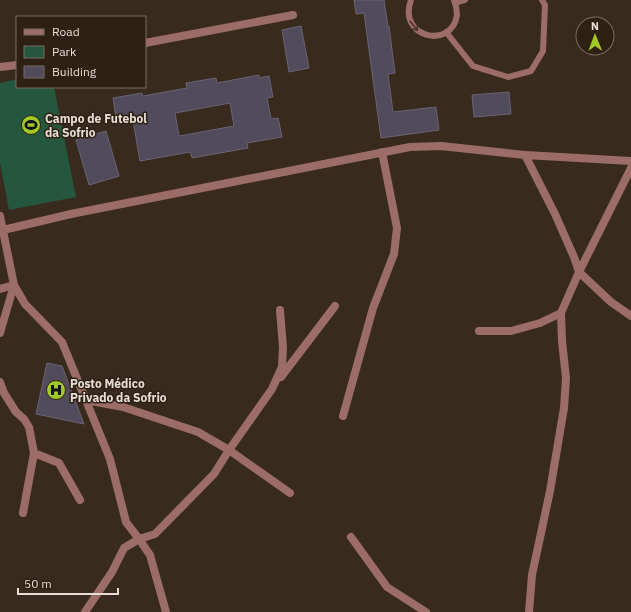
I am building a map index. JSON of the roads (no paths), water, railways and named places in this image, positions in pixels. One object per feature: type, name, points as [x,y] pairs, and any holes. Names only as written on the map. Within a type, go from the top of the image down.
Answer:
[{"type":"street","points":[[146,43],[293,15]]},
{"type":"street","points":[[0,67],[16,65]]},
{"type":"street","points":[[3,230],[71,214],[410,147],[441,146],[525,155],[631,161]]},
{"type":"street","points":[[343,416],[373,308],[394,254],[397,228],[382,152]]},
{"type":"street","points":[[525,155],[555,214],[579,272],[611,302],[631,316]]},
{"type":"street","points":[[529,612],[532,575],[550,491],[564,408],[566,378],[562,341],[562,313],[579,272],[631,168]]},
{"type":"street","points":[[0,216],[14,284],[25,304],[62,342],[110,459],[126,522],[150,555],[166,612]]},
{"type":"street","points":[[0,289],[14,284]]},
{"type":"street","points":[[0,334],[14,284]]},
{"type":"street","points":[[85,612],[112,572],[124,548],[139,539],[155,534],[214,474],[272,389],[335,306]]},
{"type":"street","points":[[272,389],[282,367],[283,346],[280,310]]},
{"type":"street","points":[[478,332],[511,331],[540,323],[562,313]]},
{"type":"street","points":[[0,382],[4,393],[16,412],[30,427],[34,453],[23,512]]},
{"type":"street","points":[[86,400],[123,408],[198,432],[229,450],[290,493]]},
{"type":"street","points":[[34,453],[59,463],[80,500]]},
{"type":"street","points":[[351,537],[387,587],[426,612]]},
{"type":"lane","points":[[411,0],[408,15],[411,23],[422,34],[430,36],[439,36],[452,26],[456,19],[457,11],[454,2],[465,0]]},
{"type":"lane","points":[[446,32],[474,66],[508,77],[531,71],[543,51],[545,6],[542,0]]},
{"type":"place","name":"Campo de Futebol da Sofrio","points":[[31,125]]},
{"type":"place","name":"Posto Médico Privado da Sofrio","points":[[56,390]]}]
